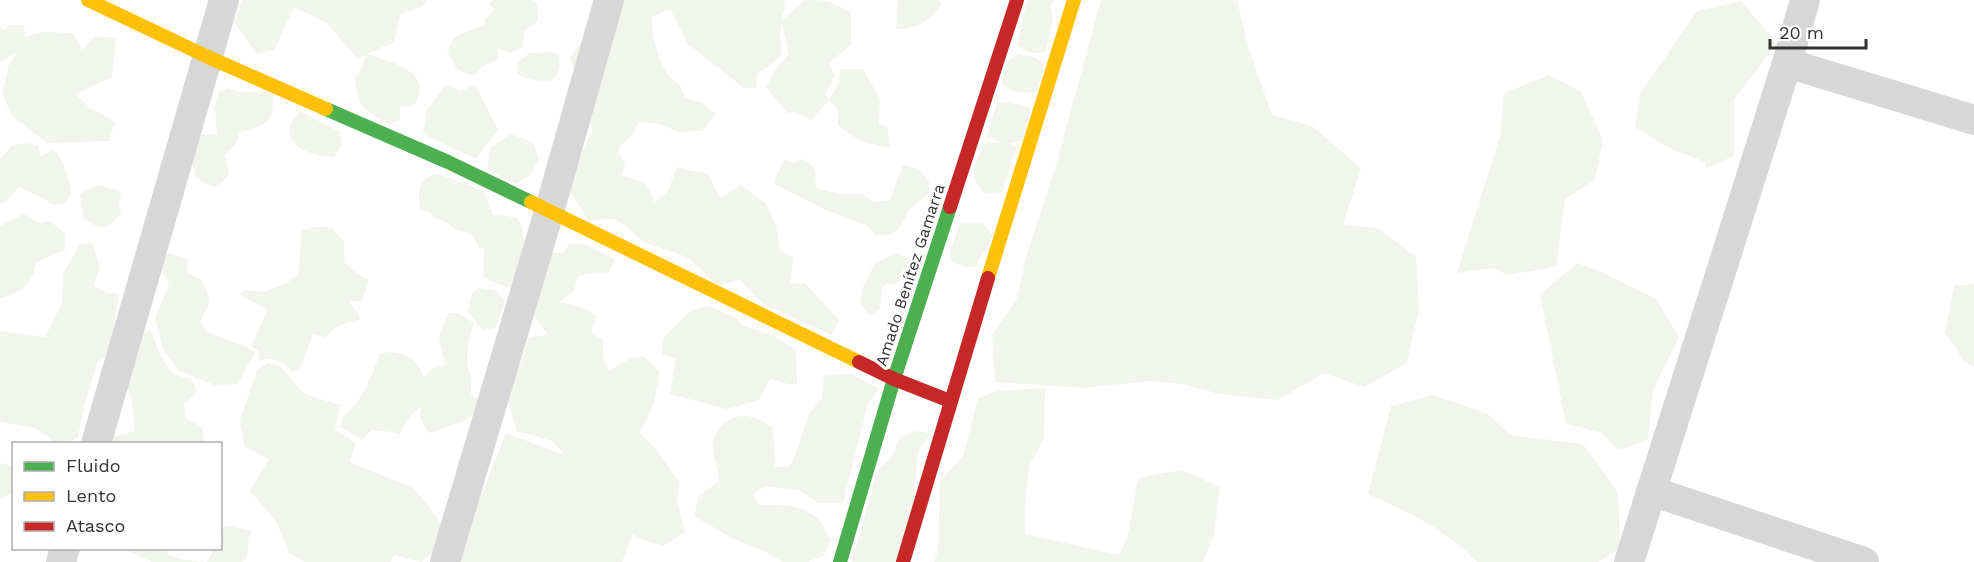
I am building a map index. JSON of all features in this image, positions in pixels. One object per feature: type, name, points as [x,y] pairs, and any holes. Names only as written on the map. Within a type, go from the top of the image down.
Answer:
[{"type":"main road","points":[[88,0],[208,57],[447,162],[894,380],[950,401]]},
{"type":"main road","name":"Amado Benítez Gamarra","points":[[840,562],[894,380],[1017,0]]},
{"type":"main road","points":[[903,562],[950,401],[1074,0]]},
{"type":"street","points":[[97,442],[224,0]]},
{"type":"street","points":[[445,562],[609,0]]},
{"type":"street","points":[[1629,562],[1805,0]]},
{"type":"street","points":[[1787,63],[1974,120]]},
{"type":"street","points":[[1651,491],[1864,562]]},
{"type":"shaded area","points":[[242,0],[427,0],[422,7],[400,14],[394,42],[367,54],[400,66],[414,76],[419,82],[420,90],[416,104],[400,107],[400,120],[389,124],[368,111],[360,103],[355,78],[361,70],[366,55],[357,58],[327,23],[294,7],[274,50],[257,54],[234,22]]},
{"type":"shaded area","points":[[492,0],[532,0],[537,3],[538,21],[524,31],[523,47],[510,53],[497,48],[499,59],[483,66],[474,76],[458,70],[447,53],[454,38],[485,25],[484,20],[495,9],[489,5]]},
{"type":"shaded area","points":[[617,0],[786,0],[782,20],[805,0],[819,0],[834,4],[851,13],[851,45],[829,63],[835,76],[825,94],[829,100],[811,120],[795,112],[788,113],[766,87],[775,70],[789,55],[782,23],[780,34],[782,54],[758,73],[756,88],[744,88],[688,44],[670,9],[652,17],[656,45],[666,72],[679,84],[685,98],[703,103],[716,114],[702,131],[679,132],[659,124],[639,122],[632,135],[617,150],[625,163],[621,175],[646,184],[655,202],[668,191],[677,167],[707,173],[720,198],[741,185],[766,204],[776,226],[780,251],[793,257],[790,284],[805,283],[839,320],[831,335],[762,303],[740,280],[717,285],[689,258],[644,242],[616,219],[588,220],[567,186],[593,129],[570,57]]},
{"type":"shaded area","points":[[898,0],[940,0],[941,5],[922,23],[896,29]]},
{"type":"shaded area","points":[[1027,0],[1055,0],[1050,7],[1053,19],[1045,52],[1030,52],[1017,44]]},
{"type":"shaded area","points":[[1101,0],[1237,0],[1249,49],[1272,115],[1312,126],[1361,168],[1343,225],[1378,228],[1416,257],[1419,309],[1407,363],[1364,387],[1324,373],[1278,400],[1219,394],[1183,384],[1150,381],[1083,388],[995,382],[992,335],[1016,301],[1027,254],[1055,168]]},
{"type":"shaded area","points":[[1741,1],[1777,44],[1734,99],[1734,156],[1706,168],[1705,162],[1669,148],[1635,127],[1640,94],[1697,11]]},
{"type":"shaded area","points":[[10,25],[24,25],[25,37],[42,32],[73,33],[82,50],[95,36],[116,38],[112,77],[75,94],[89,107],[115,122],[109,141],[47,143],[12,116],[2,94],[9,64],[16,53],[0,62],[0,28],[5,30]]},
{"type":"shaded area","points":[[551,52],[559,55],[557,74],[553,79],[533,80],[517,74],[518,63],[529,53]]},
{"type":"shaded area","points":[[1017,55],[1032,56],[1045,65],[1036,93],[1014,92],[1002,84],[1007,61]]},
{"type":"shaded area","points":[[841,69],[863,69],[880,99],[879,124],[888,128],[889,148],[862,141],[838,125],[838,111],[829,100],[837,87]]},
{"type":"shaded area","points":[[1549,75],[1581,92],[1603,140],[1595,180],[1565,199],[1556,267],[1507,275],[1493,268],[1457,273],[1500,136],[1504,93]]},
{"type":"shaded area","points":[[446,85],[461,91],[475,85],[498,130],[476,159],[423,134],[427,110]]},
{"type":"shaded area","points":[[227,88],[238,92],[273,93],[273,104],[270,117],[266,122],[239,133],[237,142],[225,155],[229,175],[214,187],[195,176],[192,158],[199,135],[217,134],[215,106],[218,93]]},
{"type":"shaded area","points":[[1010,102],[1031,108],[1023,141],[1008,143],[1017,147],[1002,192],[984,194],[976,180],[974,168],[986,142],[1004,143],[987,137],[997,103]]},
{"type":"shaded area","points":[[300,111],[340,132],[342,145],[334,157],[310,153],[296,145],[290,132],[291,123]]},
{"type":"shaded area","points":[[511,134],[533,143],[539,159],[530,175],[516,184],[487,170],[490,148]]},
{"type":"shaded area","points":[[27,143],[38,146],[41,157],[54,149],[64,165],[71,195],[63,204],[51,204],[19,187],[0,205],[0,159],[13,145]]},
{"type":"shaded area","points":[[802,159],[814,168],[816,188],[840,194],[862,194],[873,202],[890,200],[903,165],[919,169],[929,182],[929,193],[910,210],[895,232],[877,236],[866,225],[828,211],[776,185],[774,181],[784,160],[794,163]]},
{"type":"shaded area","points":[[435,173],[484,191],[493,215],[517,218],[521,224],[526,249],[513,289],[490,281],[483,276],[484,249],[479,248],[473,236],[456,230],[443,220],[434,218],[430,212],[421,211],[420,189],[425,180]]},
{"type":"shaded area","points":[[98,185],[117,190],[121,194],[118,206],[122,211],[113,222],[105,227],[95,225],[83,218],[80,194]]},
{"type":"shaded area","points":[[24,214],[40,223],[50,221],[65,233],[65,250],[36,263],[25,287],[0,299],[0,226]]},
{"type":"shaded area","points":[[960,223],[983,223],[993,236],[975,267],[965,267],[951,262],[950,252]]},
{"type":"shaded area","points":[[331,227],[344,242],[348,266],[369,280],[362,301],[348,301],[359,315],[359,321],[340,325],[326,338],[313,333],[301,367],[293,373],[277,361],[268,359],[258,361],[259,351],[251,346],[268,310],[239,294],[245,290],[264,292],[288,282],[298,274],[302,230]]},
{"type":"shaded area","points":[[92,243],[100,267],[94,286],[105,292],[119,294],[109,355],[97,362],[78,437],[69,442],[56,442],[37,429],[0,421],[0,331],[45,337],[62,303],[63,274],[80,244]]},
{"type":"shaded area","points":[[569,244],[584,244],[615,259],[609,273],[578,276],[574,291],[559,302],[584,308],[597,317],[591,333],[603,340],[603,357],[609,371],[629,359],[644,356],[660,372],[654,403],[640,433],[657,451],[679,482],[677,501],[685,532],[663,546],[637,538],[633,533],[622,562],[455,562],[506,433],[565,455],[552,441],[517,431],[507,389],[513,374],[520,366],[529,337],[548,335],[532,312],[547,253],[563,253]]},
{"type":"shaded area","points":[[169,253],[188,260],[187,272],[202,280],[210,301],[201,321],[205,331],[247,347],[255,353],[238,384],[214,385],[178,370],[163,349],[155,319],[169,284],[159,263]]},
{"type":"shaded area","points":[[897,253],[911,260],[912,268],[896,284],[887,284],[881,288],[880,309],[870,316],[860,303],[862,289],[875,263]]},
{"type":"shaded area","points":[[1577,263],[1597,270],[1656,299],[1679,337],[1653,390],[1648,439],[1622,449],[1617,449],[1602,433],[1566,424],[1540,295]]},
{"type":"shaded area","points":[[1974,284],[1974,367],[1965,362],[1945,333],[1954,286]]},
{"type":"shaded area","points":[[479,288],[495,290],[505,301],[495,328],[482,330],[468,312],[472,293]]},
{"type":"shaded area","points":[[710,306],[736,318],[742,325],[774,336],[796,350],[797,384],[770,379],[758,401],[726,409],[670,394],[676,358],[662,355],[663,339],[692,310]]},
{"type":"shaded area","points":[[449,313],[458,313],[474,323],[467,358],[472,378],[471,394],[481,403],[480,412],[466,420],[430,433],[421,420],[421,406],[412,414],[399,435],[371,430],[362,440],[341,427],[342,417],[361,396],[380,353],[390,352],[409,357],[418,365],[424,377],[431,369],[445,365],[439,336]]},
{"type":"shaded area","points":[[151,330],[160,354],[169,368],[181,377],[190,378],[196,387],[196,394],[184,404],[185,418],[202,427],[204,440],[202,442],[111,442],[113,437],[135,431],[132,401],[125,383],[133,374],[133,362],[141,332]]},
{"type":"shaded area","points":[[268,363],[280,366],[304,394],[340,405],[335,430],[356,443],[350,462],[413,488],[441,524],[442,545],[421,562],[394,555],[391,562],[305,562],[289,553],[276,521],[250,491],[269,459],[244,446],[240,420],[257,370]]},
{"type":"shaded area","points":[[851,374],[879,389],[868,404],[843,503],[818,503],[799,490],[772,487],[764,487],[753,494],[759,505],[783,505],[798,508],[819,520],[831,541],[824,555],[808,562],[782,562],[768,553],[732,538],[694,516],[699,496],[719,481],[713,447],[720,427],[731,419],[745,416],[758,419],[770,426],[773,428],[775,467],[788,467],[793,461],[809,414],[822,398],[824,375]]},
{"type":"shaded area","points":[[1045,388],[1044,439],[1029,466],[1025,534],[1119,555],[1128,535],[1137,484],[1141,477],[1182,470],[1220,487],[1214,534],[1203,562],[934,562],[938,550],[940,481],[963,456],[978,398],[997,391]]},
{"type":"shaded area","points":[[1433,395],[1488,414],[1510,435],[1583,444],[1618,492],[1620,548],[1598,562],[1477,562],[1439,531],[1368,494],[1391,406]]},
{"type":"shaded area","points":[[916,431],[930,433],[918,450],[909,562],[852,562],[877,471],[891,458],[900,437]]},
{"type":"shaded area","points":[[0,463],[12,468],[12,493],[0,498]]},
{"type":"shaded area","points":[[225,525],[251,531],[246,558],[242,562],[207,562],[213,550],[222,550],[222,532]]},
{"type":"shaded area","points":[[125,550],[166,550],[169,555],[185,560],[205,562],[152,562]]},
{"type":"traffic: fast","points":[[326,109],[448,162],[531,202]]},
{"type":"traffic: fast","points":[[840,562],[894,379],[950,207]]},
{"type":"traffic: slow","points":[[88,0],[208,57],[326,109]]},
{"type":"traffic: slow","points":[[988,278],[1074,0]]},
{"type":"traffic: slow","points":[[531,202],[859,362]]},
{"type":"traffic: jam","points":[[950,207],[1017,0]]},
{"type":"traffic: jam","points":[[903,562],[988,278]]},
{"type":"traffic: jam","points":[[859,362],[894,379],[950,401]]}]
